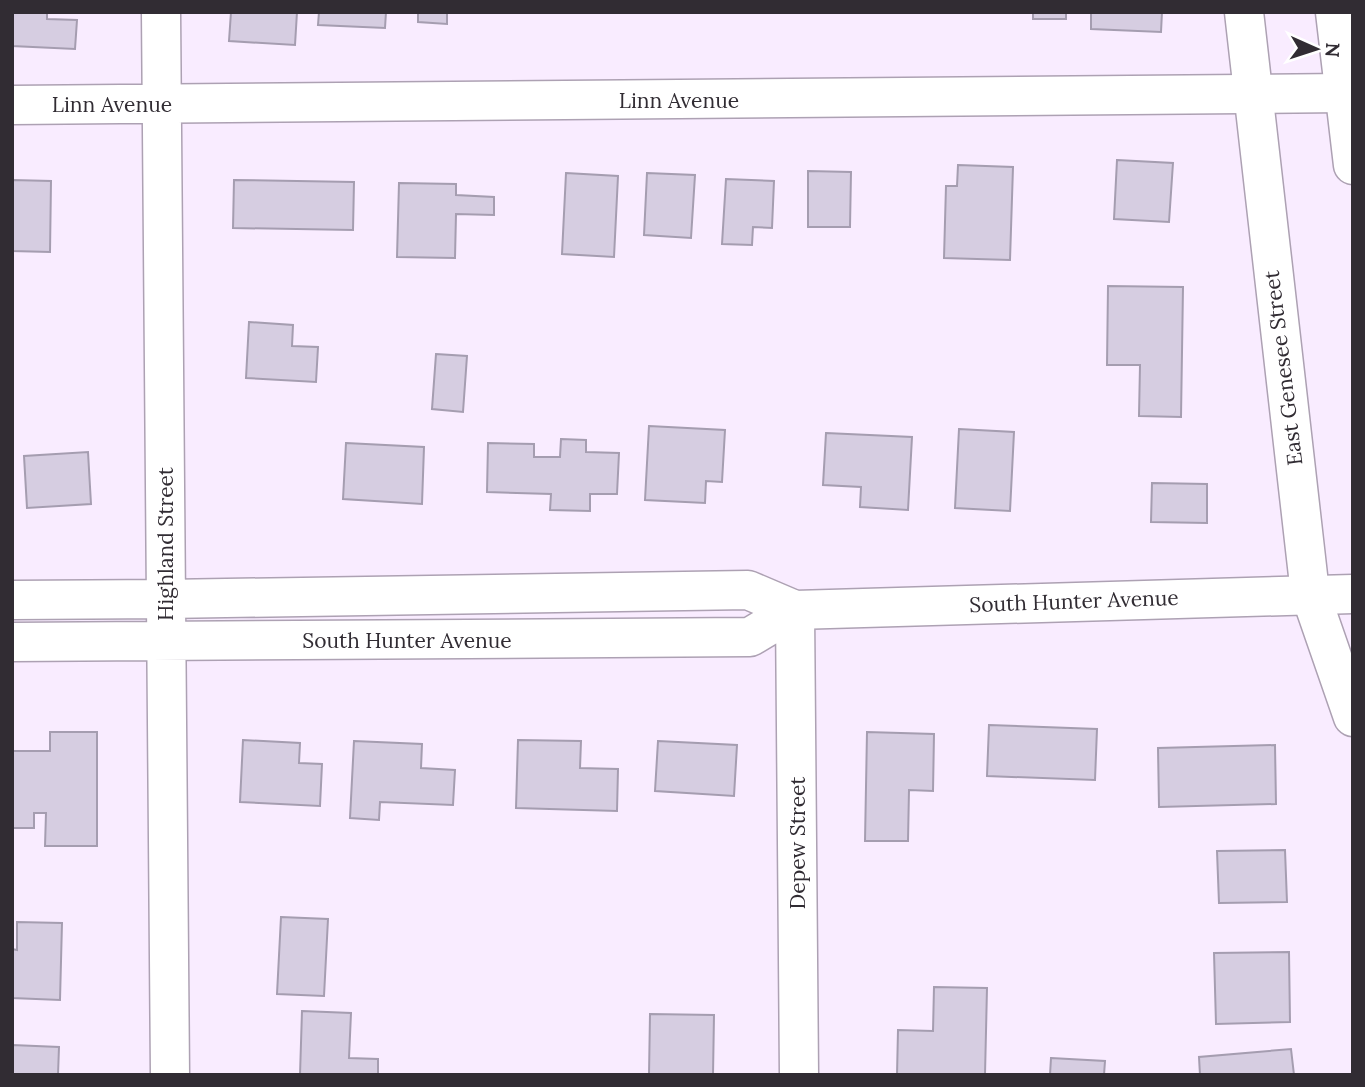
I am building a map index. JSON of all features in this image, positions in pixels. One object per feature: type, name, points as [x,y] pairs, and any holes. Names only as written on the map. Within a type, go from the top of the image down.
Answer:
[{"type":"main road","name":"Highland Street","points":[[161,12],[170,1075]]},
{"type":"main road","name":"East Genesee Street","points":[[1244,12],[1310,593],[1353,717]]},
{"type":"main road","points":[[1335,12],[1353,165]]},
{"type":"main road","name":"Linn Avenue","points":[[12,105],[1345,93]]},
{"type":"main road","name":"South Hunter Avenue","points":[[12,600],[748,590],[795,610],[1310,593],[1353,594]]},
{"type":"main road","name":"South Hunter Avenue","points":[[12,642],[750,637],[795,610]]},
{"type":"main road","name":"Depew Street","points":[[795,610],[799,1075]]},
{"type":"building","points":[[12,12],[47,12],[47,19],[77,20],[75,49],[12,46]]},
{"type":"building","points":[[231,12],[297,12],[295,45],[229,41]]},
{"type":"building","points":[[319,12],[386,12],[385,28],[318,25]]},
{"type":"building","points":[[418,12],[447,12],[447,24],[418,22]]},
{"type":"building","points":[[1033,12],[1066,12],[1066,19],[1033,19]]},
{"type":"building","points":[[1091,12],[1162,12],[1161,32],[1091,29]]},
{"type":"building","points":[[1117,160],[1173,163],[1169,222],[1114,219]]},
{"type":"building","points":[[958,165],[1013,167],[1010,260],[944,258],[946,186],[957,186]]},
{"type":"building","points":[[808,171],[851,172],[850,227],[808,227]]},
{"type":"building","points":[[566,173],[618,176],[614,257],[562,254]]},
{"type":"building","points":[[647,173],[695,175],[691,238],[644,235]]},
{"type":"building","points":[[726,179],[774,181],[772,228],[753,227],[752,245],[722,244]]},
{"type":"building","points":[[12,180],[51,181],[50,252],[12,251]]},
{"type":"building","points":[[234,180],[354,182],[353,230],[233,228]]},
{"type":"building","points":[[399,183],[456,184],[456,195],[494,197],[494,215],[456,214],[455,258],[397,257]]},
{"type":"building","points":[[1108,286],[1183,287],[1181,417],[1139,416],[1140,365],[1107,365]]},
{"type":"building","points":[[249,322],[293,325],[292,346],[318,347],[316,382],[246,378]]},
{"type":"building","points":[[436,354],[467,356],[463,412],[432,409]]},
{"type":"building","points":[[649,426],[725,430],[722,482],[706,481],[705,503],[645,500]]},
{"type":"building","points":[[959,429],[1014,432],[1010,511],[955,508]]},
{"type":"building","points":[[826,433],[912,437],[908,510],[860,507],[861,487],[823,485]]},
{"type":"building","points":[[561,439],[586,440],[586,452],[619,453],[617,494],[590,494],[590,511],[550,510],[551,494],[487,492],[488,443],[534,444],[534,457],[560,457]]},
{"type":"building","points":[[346,443],[424,447],[422,504],[343,499]]},
{"type":"building","points":[[88,452],[91,504],[27,508],[24,456]]},
{"type":"building","points":[[1152,483],[1207,484],[1207,523],[1151,522]]},
{"type":"building","points":[[989,725],[1097,729],[1095,780],[987,776]]},
{"type":"building","points":[[50,732],[97,732],[97,846],[45,846],[46,813],[34,813],[34,828],[12,828],[12,751],[50,751]]},
{"type":"building","points":[[867,732],[934,734],[933,791],[909,790],[908,841],[865,841]]},
{"type":"building","points":[[243,740],[300,743],[299,763],[322,764],[320,806],[240,802]]},
{"type":"building","points":[[518,740],[581,741],[580,768],[618,769],[617,811],[516,808]]},
{"type":"building","points":[[354,741],[422,744],[421,768],[455,770],[453,805],[380,802],[379,820],[350,818]]},
{"type":"building","points":[[658,741],[737,745],[734,796],[655,791]]},
{"type":"building","points":[[1275,745],[1276,804],[1159,807],[1158,748]]},
{"type":"building","points":[[1285,850],[1287,902],[1219,903],[1217,851]]},
{"type":"building","points":[[281,917],[328,919],[324,996],[277,994]]},
{"type":"building","points":[[17,922],[62,923],[60,1000],[12,998],[12,949],[17,950]]},
{"type":"building","points":[[1289,952],[1290,1022],[1216,1024],[1214,953]]},
{"type":"building","points":[[934,987],[987,988],[985,1075],[897,1075],[898,1030],[933,1031]]},
{"type":"building","points":[[302,1011],[351,1013],[349,1058],[378,1059],[378,1075],[300,1075]]},
{"type":"building","points":[[650,1014],[714,1015],[713,1075],[649,1075]]},
{"type":"building","points":[[12,1045],[59,1047],[58,1075],[12,1075]]},
{"type":"building","points":[[1291,1049],[1294,1075],[1200,1075],[1199,1057]]},
{"type":"building","points":[[1051,1058],[1105,1061],[1104,1075],[1050,1075]]}]
